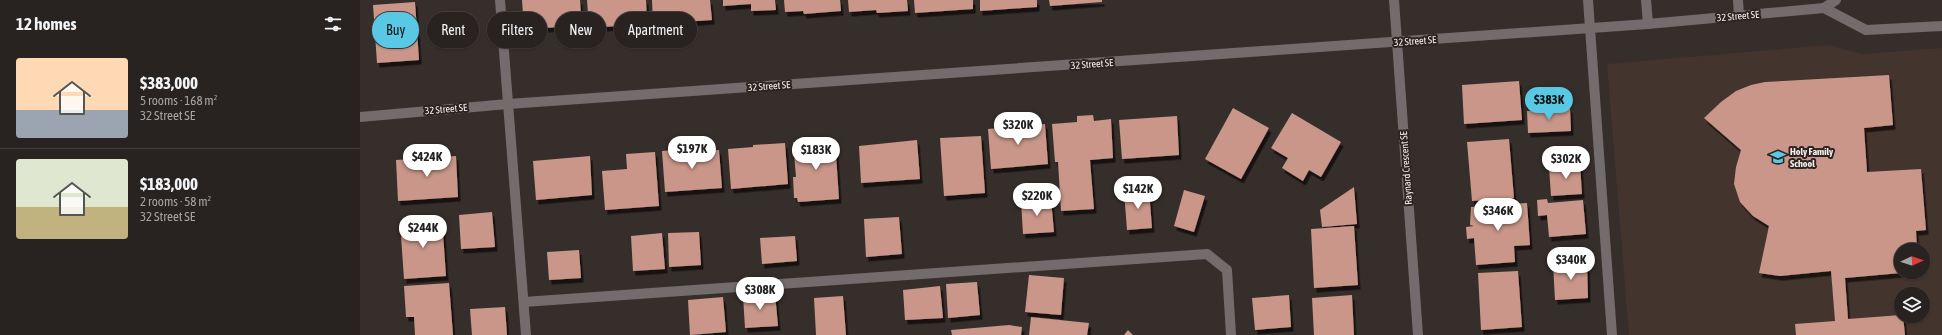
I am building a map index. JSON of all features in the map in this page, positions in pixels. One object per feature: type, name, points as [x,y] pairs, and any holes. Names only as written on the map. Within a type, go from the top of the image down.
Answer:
[{"type":"street","points":[[500,0],[526,335]]},
{"type":"street","name":"Raynard Crescent SE","points":[[1394,0],[1418,335]]},
{"type":"street","points":[[1588,0],[1612,335]]},
{"type":"street","points":[[1646,0],[1648,24]]},
{"type":"street","points":[[1738,0],[1739,16]]},
{"type":"street","points":[[1836,0],[1824,8],[1866,30],[1942,26]]},
{"type":"street","name":"32 Street SE","points":[[360,116],[508,104],[1648,24],[1824,8]]},
{"type":"street","points":[[524,302],[1208,254],[1227,270],[1231,335]]},
{"type":"shaded area","name":"Holy Family School","points":[[1828,45],[1862,54],[1942,48],[1942,335],[1629,335],[1607,64]]},
{"type":"building","points":[[522,0],[580,0],[581,12],[555,12],[555,27],[547,28],[547,12],[523,12]]},
{"type":"building","points":[[587,0],[646,0],[646,12],[614,12],[614,26],[606,27],[606,12],[588,12]]},
{"type":"building","points":[[652,0],[710,0],[712,20],[697,21],[697,12],[652,12]]},
{"type":"building","points":[[723,0],[775,0],[776,10],[751,11],[751,4],[723,6]]},
{"type":"building","points":[[784,0],[840,0],[841,11],[804,14],[803,11],[785,12]]},
{"type":"building","points":[[848,0],[907,0],[908,11],[877,13],[876,10],[849,12]]},
{"type":"building","points":[[914,0],[973,0],[973,9],[915,13]]},
{"type":"building","points":[[980,0],[1037,0],[1037,7],[980,11]]},
{"type":"building","points":[[1049,0],[1102,0],[1102,2],[1050,6]]},
{"type":"building","points":[[415,2],[416,12],[373,12],[373,5]]},
{"type":"building","points":[[376,48],[418,48],[419,60],[377,63]]},
{"type":"building","points":[[1889,75],[1893,125],[1864,128],[1867,172],[1921,169],[1926,230],[1916,231],[1917,243],[1894,243],[1894,274],[1845,278],[1848,319],[1894,316],[1894,323],[1904,323],[1905,335],[1796,335],[1795,324],[1835,321],[1831,271],[1780,276],[1759,273],[1769,226],[1753,216],[1740,202],[1734,184],[1736,167],[1741,150],[1704,118],[1721,102],[1736,91],[1751,85],[1765,82]]},
{"type":"building","points":[[1519,81],[1522,120],[1464,124],[1462,85]]},
{"type":"building","points":[[1233,108],[1269,128],[1241,179],[1205,159]]},
{"type":"building","points":[[1570,108],[1571,131],[1528,133],[1527,111]]},
{"type":"building","points":[[1292,113],[1341,142],[1321,177],[1309,170],[1303,181],[1282,168],[1288,158],[1271,148]]},
{"type":"building","points":[[1093,115],[1094,121],[1111,119],[1113,158],[1090,160],[1094,209],[1061,211],[1058,162],[1055,162],[1052,124],[1077,122],[1077,116]]},
{"type":"building","points":[[1177,116],[1179,155],[1122,159],[1119,120]]},
{"type":"building","points":[[1045,124],[1048,164],[991,169],[988,129]]},
{"type":"building","points":[[981,136],[985,193],[944,196],[940,138]]},
{"type":"building","points":[[1509,139],[1514,198],[1472,201],[1467,142]]},
{"type":"building","points":[[835,140],[839,199],[798,202],[797,198],[794,198],[793,177],[796,177],[793,142]]},
{"type":"building","points":[[917,140],[920,179],[861,183],[859,146]]},
{"type":"building","points":[[785,143],[788,184],[731,189],[728,149],[753,147],[753,145]]},
{"type":"building","points":[[701,148],[701,151],[719,150],[722,188],[665,192],[662,151]]},
{"type":"building","points":[[655,152],[659,206],[605,210],[602,171],[627,169],[626,154]]},
{"type":"building","points":[[456,156],[458,197],[398,201],[396,160]]},
{"type":"building","points":[[590,156],[592,195],[536,200],[533,161]]},
{"type":"building","points":[[1580,164],[1582,194],[1551,196],[1549,167]]},
{"type":"building","points":[[1354,187],[1357,224],[1322,227],[1320,210]]},
{"type":"building","points":[[1149,189],[1152,228],[1127,230],[1124,191]]},
{"type":"building","points":[[1184,190],[1205,196],[1194,232],[1174,226]]},
{"type":"building","points":[[1051,199],[1054,232],[1023,234],[1021,201]]},
{"type":"building","points":[[1547,199],[1548,203],[1583,200],[1586,234],[1549,237],[1547,215],[1538,216],[1537,200]]},
{"type":"building","points":[[1527,203],[1530,245],[1514,246],[1515,262],[1476,265],[1474,238],[1467,239],[1466,227],[1474,226],[1470,225],[1471,207]]},
{"type":"building","points":[[492,212],[495,247],[461,249],[459,215]]},
{"type":"building","points":[[899,217],[902,254],[866,257],[864,219]]},
{"type":"building","points":[[442,219],[446,276],[404,279],[400,222]]},
{"type":"building","points":[[1354,226],[1358,285],[1314,288],[1311,229]]},
{"type":"building","points":[[699,232],[701,265],[669,267],[668,233]]},
{"type":"building","points":[[662,233],[665,269],[633,271],[631,236]]},
{"type":"building","points":[[795,236],[797,261],[762,264],[760,238]]},
{"type":"building","points":[[579,250],[581,278],[549,280],[547,252]]},
{"type":"building","points":[[1587,262],[1588,298],[1555,300],[1553,264]]},
{"type":"building","points":[[1518,271],[1522,327],[1481,330],[1478,273]]},
{"type":"building","points":[[1029,275],[1064,278],[1061,315],[1025,312]]},
{"type":"building","points":[[977,282],[980,315],[948,318],[946,284]]},
{"type":"building","points":[[449,283],[453,335],[415,335],[414,317],[406,317],[404,286]]},
{"type":"building","points":[[940,286],[943,318],[905,320],[903,290]]},
{"type":"building","points":[[775,293],[778,326],[745,328],[743,296]]},
{"type":"building","points":[[1289,295],[1291,327],[1255,330],[1252,298]]},
{"type":"building","points":[[1352,295],[1354,335],[1314,335],[1312,298]]},
{"type":"building","points":[[843,296],[846,335],[816,335],[814,298]]},
{"type":"building","points":[[723,297],[726,332],[690,335],[688,300]]},
{"type":"building","points":[[505,307],[507,335],[472,335],[470,309]]},
{"type":"building","points":[[1031,317],[1089,323],[1087,335],[1029,335]]},
{"type":"building","points":[[1009,325],[1022,327],[1021,335],[952,335],[951,330]]},
{"type":"building","points":[[1128,330],[1133,335],[1124,335]]},
{"type":"place","name":"Holy Family School","points":[[1778,157]]}]
